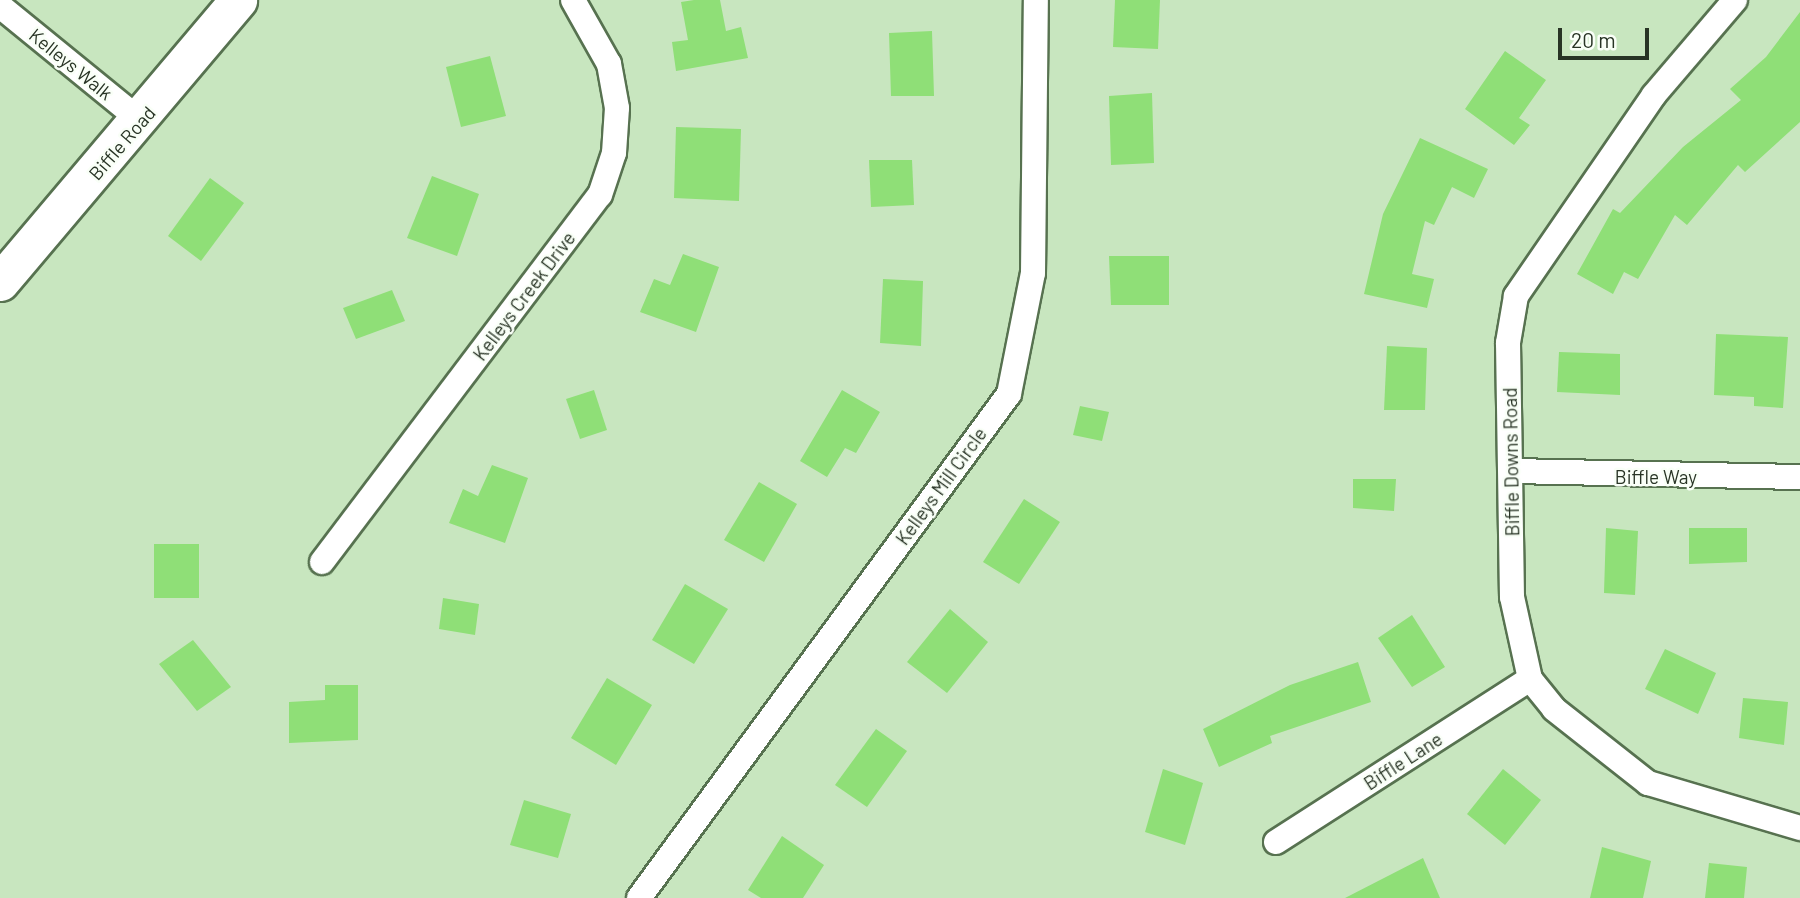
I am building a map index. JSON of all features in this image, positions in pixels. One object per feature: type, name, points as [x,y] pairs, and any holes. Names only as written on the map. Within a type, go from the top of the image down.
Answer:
[{"type":"street","name":"Biffle Road","points":[[0,282],[142,122],[238,0]]},
{"type":"street","name":"Kelleys Creek Drive","points":[[322,562],[600,195],[614,153],[617,108],[609,64],[573,0]]},
{"type":"street","name":"Kelleys Mill Circle","points":[[639,898],[1009,394],[1033,273],[1037,0]]},
{"type":"street","name":"Biffle Downs Road","points":[[1735,0],[1654,95],[1516,296],[1508,343],[1512,597],[1530,680],[1553,709],[1648,783],[1800,828]]},
{"type":"street","name":"Kelleys Walk","points":[[0,6],[142,122]]},
{"type":"street","name":"Biffle Way","points":[[1512,471],[1800,477]]},
{"type":"street","name":"Biffle Lane","points":[[1276,842],[1530,680]]},
{"type":"building","points":[[720,0],[726,31],[741,27],[748,58],[676,71],[672,42],[688,40],[681,2]]},
{"type":"building","points":[[1115,0],[1160,0],[1158,49],[1113,47]]},
{"type":"building","points":[[1800,12],[1800,122],[1745,172],[1738,165],[1687,225],[1675,215],[1638,279],[1624,272],[1613,294],[1577,274],[1613,209],[1620,213],[1683,147],[1741,100],[1730,89],[1766,57]]},
{"type":"building","points":[[932,31],[934,96],[891,96],[889,33]]},
{"type":"building","points":[[1505,51],[1546,80],[1519,118],[1530,125],[1514,145],[1465,109]]},
{"type":"building","points":[[490,56],[506,116],[461,127],[446,67]]},
{"type":"building","points":[[1152,93],[1154,163],[1111,165],[1109,96]]},
{"type":"building","points":[[676,127],[741,129],[739,201],[674,198]]},
{"type":"building","points":[[1420,138],[1488,169],[1474,198],[1452,187],[1434,225],[1425,221],[1412,274],[1434,279],[1427,308],[1364,294],[1383,214]]},
{"type":"building","points":[[869,160],[912,160],[914,205],[871,207]]},
{"type":"building","points":[[432,176],[479,194],[457,256],[407,238]]},
{"type":"building","points":[[210,178],[244,203],[201,261],[168,236]]},
{"type":"building","points":[[683,254],[719,267],[696,332],[640,312],[654,279],[670,285]]},
{"type":"building","points":[[1109,256],[1169,256],[1169,305],[1111,305]]},
{"type":"building","points":[[883,279],[923,281],[921,346],[880,343]]},
{"type":"building","points":[[392,290],[405,321],[356,339],[343,308]]},
{"type":"building","points":[[1716,334],[1788,337],[1783,408],[1754,406],[1754,397],[1714,395]]},
{"type":"building","points":[[1387,346],[1427,348],[1425,410],[1384,410]]},
{"type":"building","points":[[1559,352],[1620,354],[1620,395],[1557,392]]},
{"type":"building","points":[[594,390],[607,430],[580,439],[566,399]]},
{"type":"building","points":[[842,390],[880,412],[856,453],[845,448],[827,477],[800,461]]},
{"type":"building","points":[[1080,406],[1109,412],[1102,441],[1073,435]]},
{"type":"building","points":[[492,465],[528,478],[505,543],[449,523],[463,489],[478,496]]},
{"type":"building","points":[[1353,479],[1396,479],[1394,511],[1353,508]]},
{"type":"building","points":[[759,482],[797,504],[764,562],[724,540]]},
{"type":"building","points":[[1024,499],[1060,522],[1019,584],[983,562]]},
{"type":"building","points":[[1606,528],[1638,531],[1635,595],[1604,593]]},
{"type":"building","points":[[1689,528],[1747,528],[1747,562],[1689,564]]},
{"type":"building","points":[[154,544],[199,544],[199,598],[154,598]]},
{"type":"building","points":[[685,584],[728,609],[694,664],[652,640]]},
{"type":"building","points":[[443,598],[479,604],[475,635],[439,629]]},
{"type":"building","points":[[950,609],[988,642],[947,693],[907,662]]},
{"type":"building","points":[[1412,615],[1445,667],[1412,687],[1378,638]]},
{"type":"building","points":[[193,640],[231,687],[197,711],[159,664]]},
{"type":"building","points":[[1665,649],[1716,673],[1698,714],[1645,689]]},
{"type":"building","points":[[1358,662],[1371,702],[1270,736],[1272,743],[1219,767],[1203,729],[1290,685]]},
{"type":"building","points":[[607,678],[652,705],[616,765],[571,738]]},
{"type":"building","points":[[325,685],[358,685],[358,740],[289,743],[289,702],[325,700]]},
{"type":"building","points":[[1743,698],[1788,702],[1784,745],[1739,738]]},
{"type":"building","points":[[876,729],[907,751],[867,807],[835,785]]},
{"type":"building","points":[[1163,769],[1203,783],[1185,845],[1145,832]]},
{"type":"building","points":[[1503,769],[1541,800],[1505,845],[1467,814]]},
{"type":"building","points":[[524,800],[571,814],[558,858],[510,845]]},
{"type":"building","points":[[782,836],[824,865],[803,898],[761,898],[748,890]]},
{"type":"building","points":[[1602,847],[1651,861],[1643,898],[1590,898]]},
{"type":"building","points":[[1423,858],[1440,898],[1345,898]]},
{"type":"building","points":[[1709,863],[1747,867],[1744,898],[1705,898]]}]
